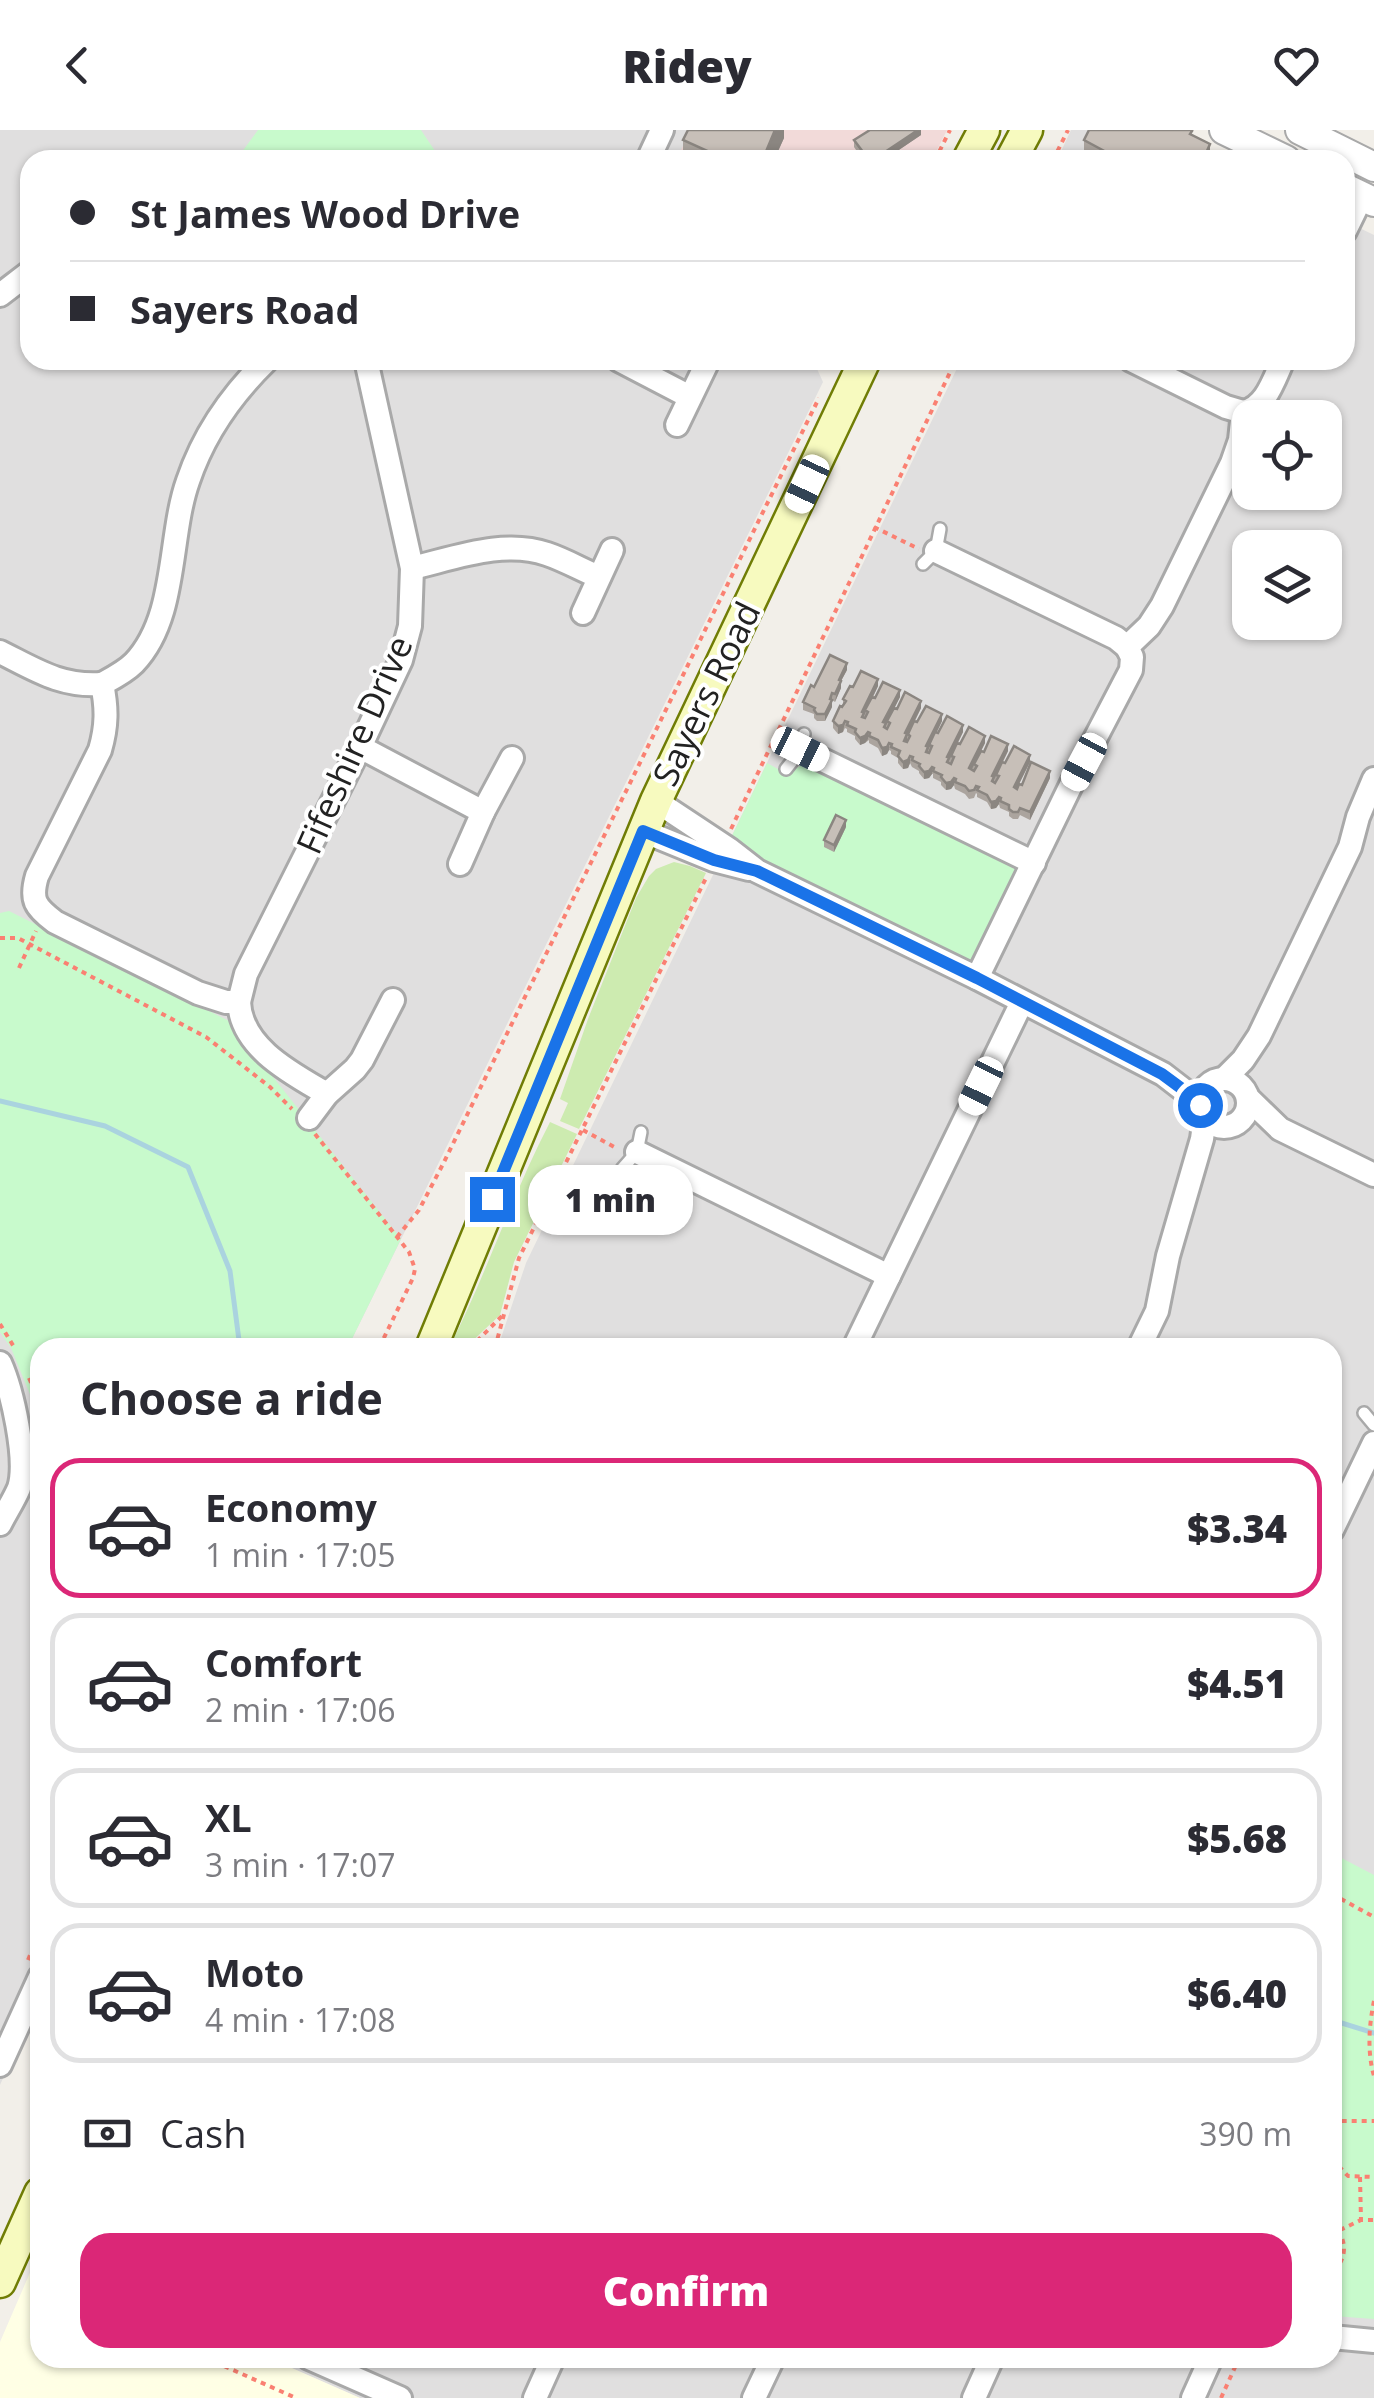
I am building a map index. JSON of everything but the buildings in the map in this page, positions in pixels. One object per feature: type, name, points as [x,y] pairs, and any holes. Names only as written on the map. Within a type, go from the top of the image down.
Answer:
[{"type":"main road","name":"Sayers Road","points":[[436,1338],[656,800],[864,370]]},
{"type":"main road","points":[[0,2282],[30,2216]]},
{"type":"street","points":[[1224,130],[1265,150]]},
{"type":"street","points":[[1300,130],[1339,150]]},
{"type":"street","points":[[1360,195],[1374,168]]},
{"type":"street","points":[[0,295],[20,280]]},
{"type":"street","points":[[0,652],[59,681],[81,685],[102,684],[136,661],[155,628],[169,580],[181,504],[195,460],[232,397],[258,370]]},
{"type":"street","name":"Fifeshire Drive","points":[[239,1002],[246,974],[401,660],[410,626],[412,568],[368,370]]},
{"type":"street","points":[[638,370],[690,397]]},
{"type":"street","points":[[676,425],[704,370]]},
{"type":"street","points":[[1151,370],[1232,409]]},
{"type":"street","points":[[1263,400],[1278,370]]},
{"type":"street","points":[[1127,647],[1155,618],[1232,463]]},
{"type":"street","points":[[412,568],[491,550],[522,549],[546,553],[599,577]]},
{"type":"street","points":[[583,613],[612,550]]},
{"type":"street","points":[[933,550],[1116,638],[1132,657],[1131,670],[977,978]]},
{"type":"street","points":[[102,684],[106,729],[100,750],[38,876],[33,891],[40,909],[54,922],[198,993],[239,1002],[239,1012],[257,1044],[284,1069],[328,1094]]},
{"type":"street","points":[[802,742],[1034,863]]},
{"type":"street","points":[[360,747],[483,812]]},
{"type":"street","points":[[460,864],[512,758]]},
{"type":"street","points":[[1350,846],[1374,778]]},
{"type":"street","points":[[656,800],[757,871]]},
{"type":"street","points":[[1196,1162],[1203,1092],[1243,1060],[1259,1036],[1350,846],[1374,811]]},
{"type":"street","points":[[643,831],[714,860],[757,871],[977,978],[1162,1074],[1185,1091],[1215,1125],[1280,1130],[1374,1175]]},
{"type":"street","points":[[303,1117],[362,1060],[393,1000]]},
{"type":"street","points":[[859,1338],[1022,1002]]},
{"type":"street","points":[[1144,1338],[1157,1310],[1186,1186],[1208,1142],[1244,1116],[1259,1036]]},
{"type":"street","points":[[1162,1074],[1236,1082],[1280,1130]]},
{"type":"street","points":[[633,1153],[889,1276]]},
{"type":"street","points":[[0,1363],[9,1384],[21,1466],[30,1489],[0,1524]]},
{"type":"street","points":[[1342,1509],[1374,1443]]},
{"type":"street","points":[[0,2065],[30,1999]]},
{"type":"street","points":[[1342,2338],[1374,2342]]},
{"type":"street","points":[[331,2368],[400,2398]]},
{"type":"street","points":[[535,2398],[548,2368]]},
{"type":"street","points":[[754,2398],[768,2368]]},
{"type":"street","points":[[974,2398],[988,2368]]},
{"type":"street","points":[[1193,2398],[1206,2368]]},
{"type":"lane","points":[[786,769],[802,742]]},
{"type":"lane","points":[[1364,1414],[1374,1425]]},
{"type":"path","points":[[396,1237],[419,1210],[444,1164],[820,396]]},
{"type":"path","points":[[874,527],[933,550]]},
{"type":"path","points":[[20,968],[40,909]]},
{"type":"path","points":[[0,938],[18,938],[206,1037],[303,1117],[408,1252],[415,1269],[384,1338]]},
{"type":"path","points":[[582,1130],[633,1153]]},
{"type":"path","points":[[480,1338],[504,1314]]},
{"type":"path","points":[[1342,1899],[1374,1917]]},
{"type":"path","points":[[1374,2001],[1370,2038],[1374,2076]]},
{"type":"path","points":[[1342,2121],[1374,2121]]},
{"type":"path","points":[[1342,2170],[1348,2176],[1374,2177]]},
{"type":"path","points":[[1360,2177],[1361,2220]]},
{"type":"path","points":[[1342,2229],[1361,2220],[1374,2220]]},
{"type":"path","points":[[1342,2235],[1342,2261]]},
{"type":"path","points":[[228,2368],[296,2398]]},
{"type":"path","points":[[1221,2398],[1235,2368]]},
{"type":"shaded area","points":[[0,130],[801,130],[791,150],[20,150],[20,370],[818,370],[823,382],[352,1338],[30,1338],[30,2018],[0,2085]]},
{"type":"shaded area","points":[[691,130],[947,130],[937,150],[681,150]]},
{"type":"shaded area","points":[[1071,130],[1159,130],[1200,150],[1062,150]]},
{"type":"shaded area","points":[[1355,226],[1374,235],[1374,2398],[360,2398],[292,2368],[1342,2368],[1342,1338],[501,1338],[526,1263],[956,370],[1355,370]]},
{"type":"shaded area","points":[[30,2273],[30,2368],[292,2368],[360,2398],[0,2398],[0,2342]]},
{"type":"green space","points":[[258,130],[421,130],[434,150],[243,150]]},
{"type":"green space","points":[[806,762],[1016,867],[978,957],[964,961],[728,844],[767,763],[787,774]]},
{"type":"green space","points":[[674,862],[706,873],[579,1129],[560,1121],[568,1103],[560,1099],[588,1019],[636,898],[656,869]]},
{"type":"green space","points":[[9,911],[229,1021],[401,1239],[352,1338],[30,1338],[30,1394],[0,1332],[0,913]]},
{"type":"green space","points":[[550,1122],[577,1134],[514,1262],[500,1315],[476,1338],[454,1338],[476,1290]]},
{"type":"green space","points":[[1342,1858],[1374,1875],[1374,2319],[1342,2317]]},
{"type":"waterway","points":[[0,1101],[105,1126],[188,1167],[230,1271],[239,1338]]},
{"type":"waterway","points":[[1342,2023],[1374,2033]]},
{"type":"route","points":[[492,1199],[643,831],[714,860],[757,871],[977,978],[1162,1074],[1185,1091],[1202,1112],[1200,1105]]}]
